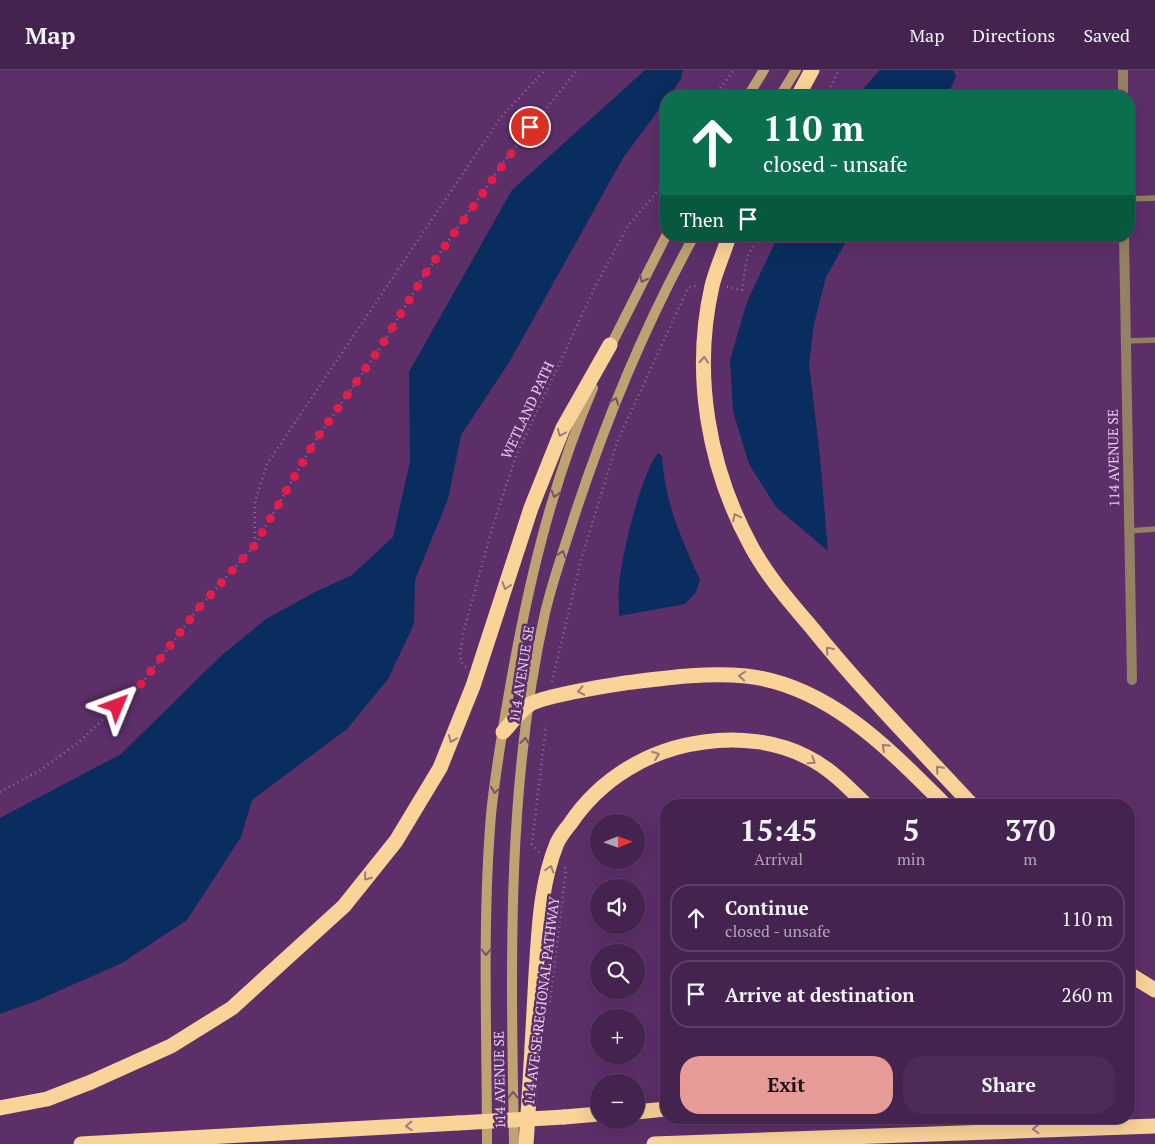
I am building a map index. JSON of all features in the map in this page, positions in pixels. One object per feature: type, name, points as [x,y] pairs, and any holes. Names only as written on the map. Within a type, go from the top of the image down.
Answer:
[{"type":"highway","points":[[801,90],[812,70]]},
{"type":"highway","points":[[727,242],[712,285],[706,326],[703,384],[709,433],[722,479],[734,511],[751,547],[776,585],[831,652],[966,799]]},
{"type":"highway","points":[[0,1108],[47,1099],[92,1082],[171,1046],[232,1008],[344,906],[391,849],[440,768],[473,686],[531,508],[563,428],[610,345]]},
{"type":"highway","points":[[503,732],[529,704],[607,686],[704,674],[746,676],[787,685],[832,706],[893,755],[939,799]]},
{"type":"highway","points":[[526,1144],[543,891],[558,842],[577,813],[599,789],[624,769],[657,754],[693,743],[725,739],[760,742],[807,757],[842,781],[860,799]]},
{"type":"highway","points":[[1135,977],[1155,990]]},
{"type":"highway","points":[[645,1111],[660,1110]]},
{"type":"highway","points":[[81,1144],[458,1124],[590,1115]]},
{"type":"highway","points":[[654,1144],[1155,1126]]},
{"type":"main road","points":[[752,90],[764,70]]},
{"type":"main road","points":[[784,90],[796,70]]},
{"type":"main road","name":"114 AVENUE SE","points":[[487,1144],[486,920],[491,815],[524,610],[538,553],[564,464],[610,345],[663,242]]},
{"type":"main road","name":"114 AVENUE SE","points":[[514,1144],[512,912],[519,794],[529,704],[545,613],[592,464],[620,388],[670,278],[691,242]]},
{"type":"street","points":[[1123,70],[1123,90]]},
{"type":"street","name":"114 AVENUE SE","points":[[1124,242],[1132,680]]},
{"type":"lane","points":[[1135,199],[1155,198]]},
{"type":"lane","points":[[1125,342],[1155,340]]},
{"type":"lane","points":[[1128,531],[1155,529]]},
{"type":"path","points":[[255,545],[255,502],[266,464],[501,117],[544,70]]},
{"type":"path","points":[[0,792],[42,769],[80,741],[142,683],[197,610],[255,545],[315,441],[380,348],[425,274],[506,159],[577,70]]},
{"type":"path","points":[[719,90],[734,70]]},
{"type":"path","points":[[829,90],[839,70]]},
{"type":"path","name":"WETLAND PATH","points":[[467,667],[461,662],[460,653],[464,630],[493,525],[516,456],[598,281],[628,226],[660,188]]},
{"type":"path","points":[[727,288],[742,290],[748,258],[755,242]]},
{"type":"path","points":[[552,682],[581,560],[617,442],[688,288],[702,283]]},
{"type":"path","points":[[539,852],[532,844],[546,725]]},
{"type":"path","name":"114 AVE SE REGIONAL PATHWAY","points":[[549,1007],[566,870],[562,861]]},
{"type":"water","points":[[645,70],[683,70],[681,79],[673,90],[660,90],[660,108],[623,158],[510,361],[461,435],[448,499],[415,580],[414,624],[388,679],[347,729],[252,800],[241,837],[187,920],[122,963],[38,1000],[0,1014],[0,818],[121,754],[222,655],[266,619],[315,592],[352,575],[393,537],[410,462],[409,372],[512,190]]},
{"type":"water","points":[[880,70],[953,70],[956,77],[950,90],[862,90]]},
{"type":"water","points":[[775,242],[846,242],[826,277],[814,324],[809,364],[820,457],[828,551],[776,507],[749,464],[733,411],[730,360],[747,302]]},
{"type":"water","points":[[658,453],[662,456],[670,505],[686,550],[700,580],[696,592],[685,604],[619,616],[619,585],[628,536],[645,479]]},
{"type":"route","points":[[117,706],[142,683],[197,610],[255,545],[315,441],[380,348],[425,274],[530,127]]}]
